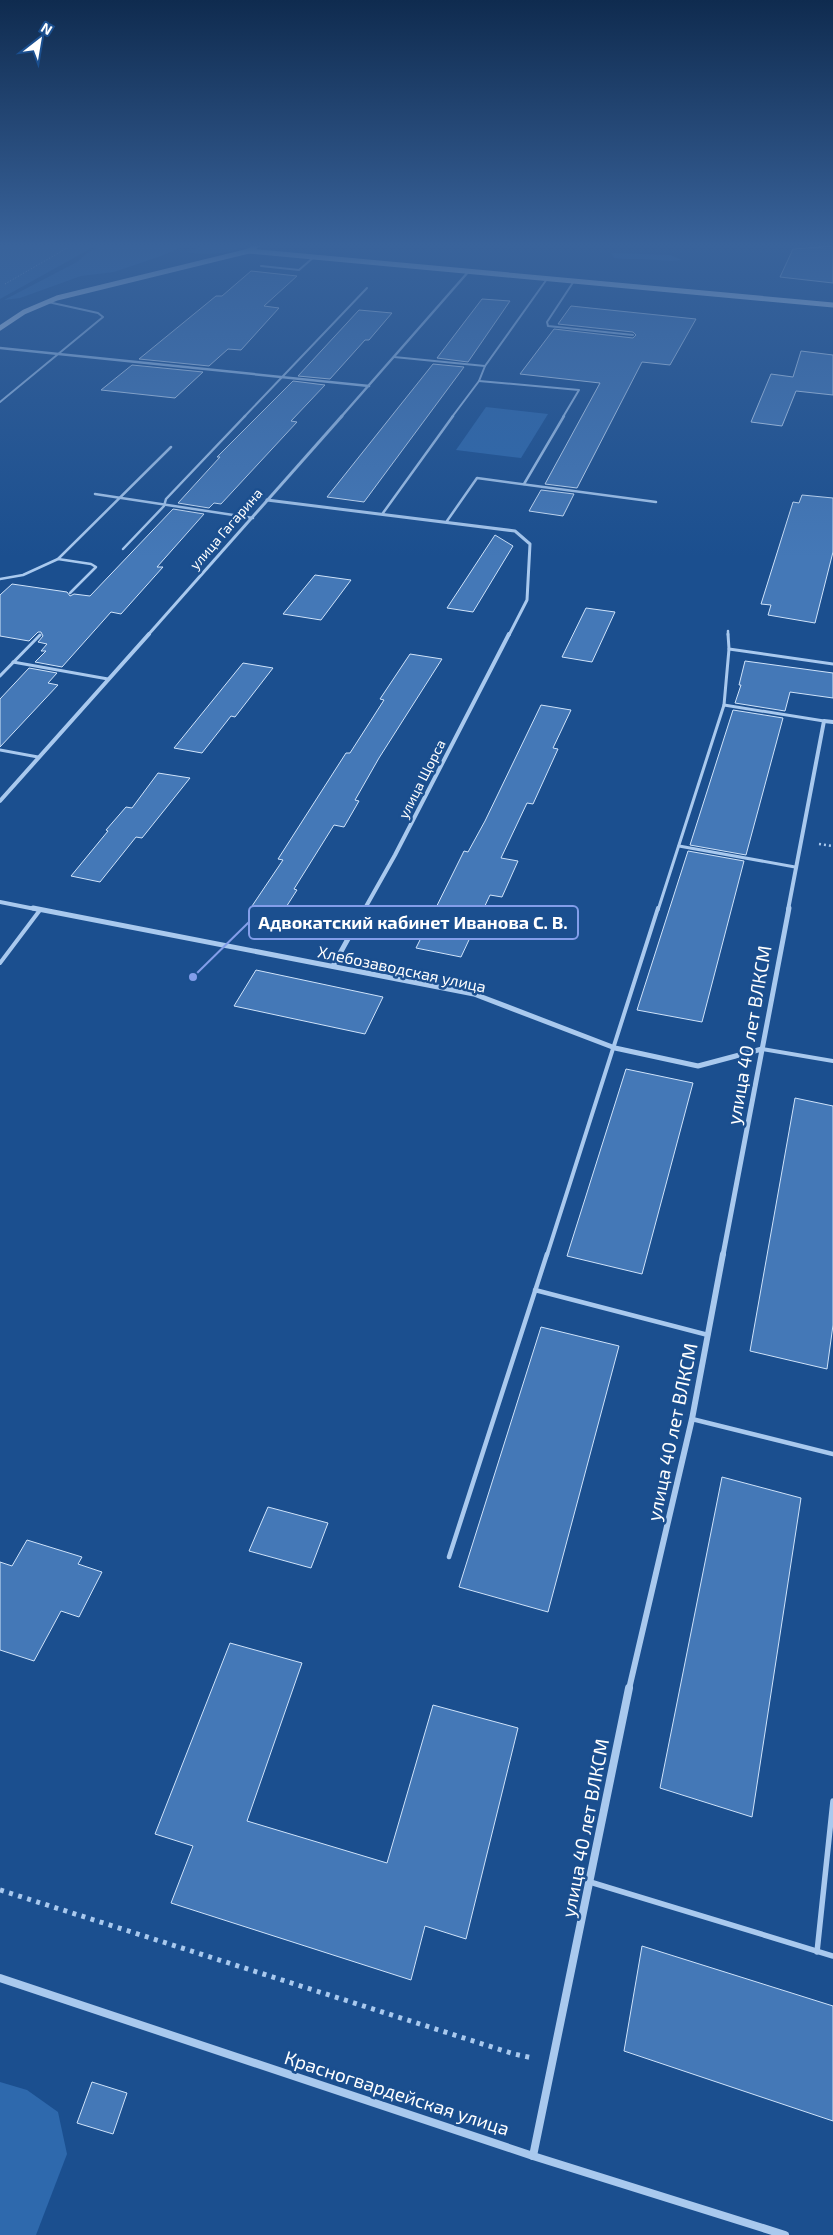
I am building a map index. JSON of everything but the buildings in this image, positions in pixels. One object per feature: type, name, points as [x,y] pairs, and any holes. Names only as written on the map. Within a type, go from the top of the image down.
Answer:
[{"type":"street","points":[[3,348],[369,386]]},
{"type":"street","name":"улица Гагарина","points":[[0,801],[402,348]]},
{"type":"street","points":[[267,500],[447,521]]},
{"type":"street","name":"улица Щорса","points":[[333,966],[395,855],[527,600],[530,544],[515,531],[447,521]]},
{"type":"street","points":[[824,721],[833,722]]},
{"type":"street","name":"улица 40 лет ВЛКСМ","points":[[533,2156],[625,1706],[692,1419],[824,721]]},
{"type":"street","name":"Хлебозаводская улица","points":[[0,902],[474,994],[615,1048],[698,1066],[762,1050]]},
{"type":"street","name":"Красногвардейская улица","points":[[0,1978],[533,2156],[785,2235]]},
{"type":"lane","points":[[0,402],[66,348]]},
{"type":"lane","points":[[123,549],[164,506],[166,499],[309,348]]},
{"type":"lane","points":[[383,513],[479,381],[485,366],[498,348]]},
{"type":"lane","points":[[394,357],[485,366]]},
{"type":"lane","points":[[479,381],[579,390],[524,484]]},
{"type":"lane","points":[[0,579],[8,579],[37,571],[58,559],[171,447]]},
{"type":"lane","points":[[447,521],[477,478],[656,502]]},
{"type":"lane","points":[[95,494],[164,506],[253,518]]},
{"type":"lane","points":[[58,559],[90,564],[96,567],[70,592]]},
{"type":"lane","points":[[449,1557],[615,1048],[724,705],[729,649],[728,631]]},
{"type":"lane","points":[[0,676],[40,635]]},
{"type":"lane","points":[[729,649],[833,664]]},
{"type":"lane","points":[[13,662],[108,679]]},
{"type":"lane","points":[[724,705],[824,721]]},
{"type":"lane","points":[[0,750],[38,757]]},
{"type":"lane","points":[[679,846],[795,867]]},
{"type":"lane","points":[[0,963],[40,910]]},
{"type":"lane","points":[[762,1050],[833,1061]]},
{"type":"lane","points":[[535,1290],[708,1335]]},
{"type":"lane","points":[[692,1419],[833,1454]]},
{"type":"lane","points":[[817,1952],[833,1801]]},
{"type":"lane","points":[[590,1882],[833,1956]]},
{"type":"path","points":[[0,1890],[514,2054],[552,2062]]},
{"type":"shaded area","points":[[486,407],[548,414],[521,458],[456,450]]},
{"type":"shaded area","points":[[0,2082],[27,2090],[58,2112],[67,2154],[36,2235],[0,2235]]},
{"type":"place","name":"Адвокатский кабинет Иванова С. В.","points":[[193,977]]}]
